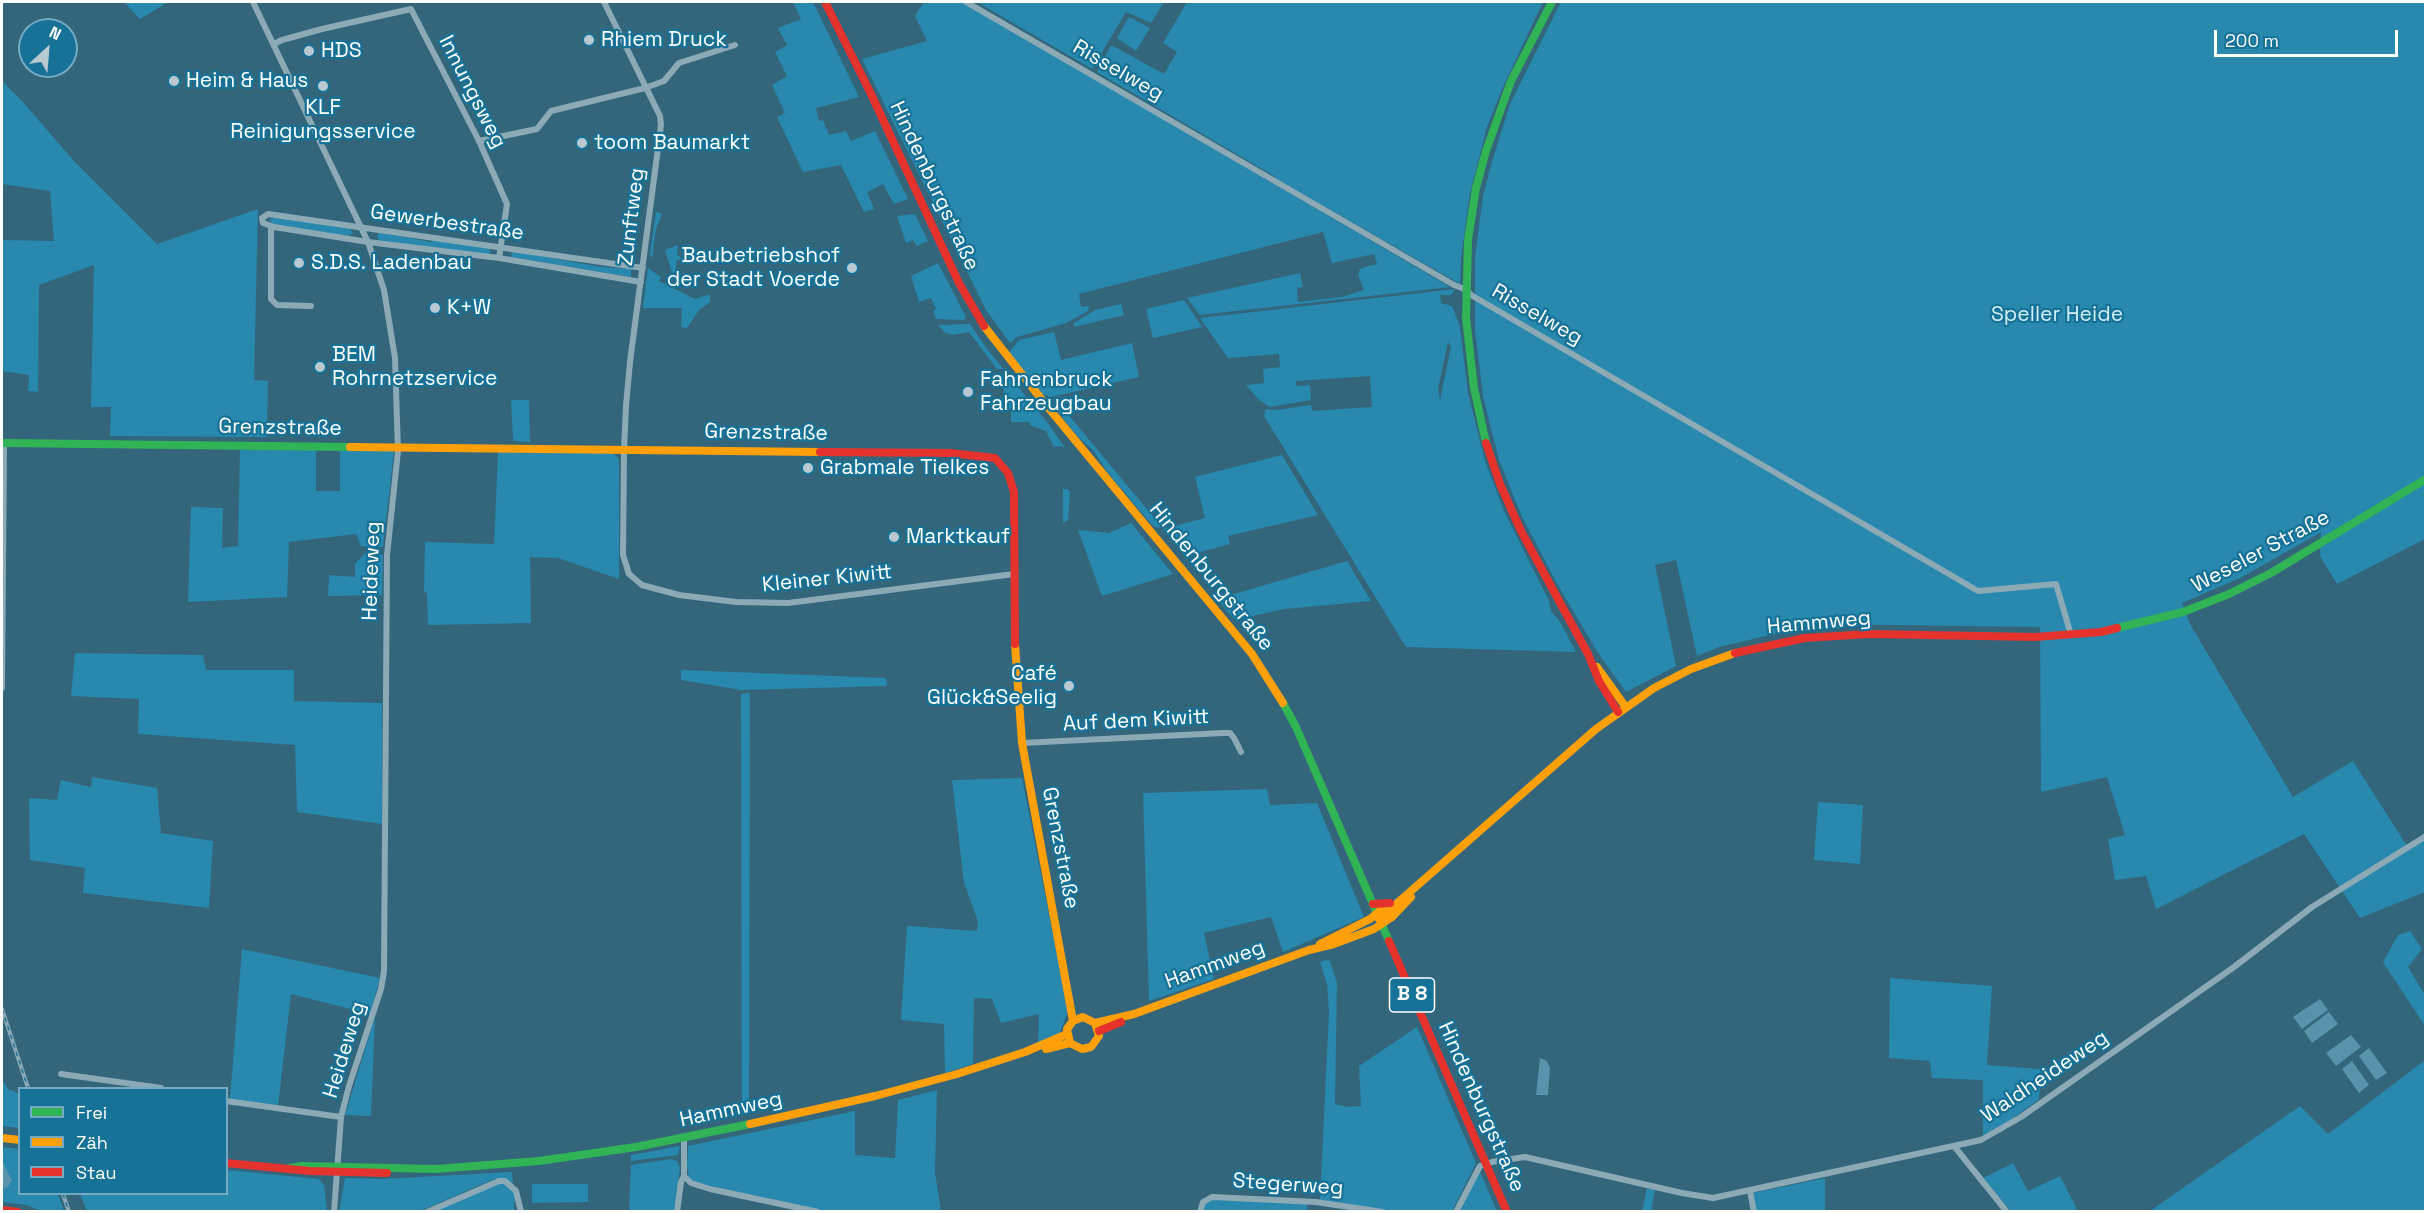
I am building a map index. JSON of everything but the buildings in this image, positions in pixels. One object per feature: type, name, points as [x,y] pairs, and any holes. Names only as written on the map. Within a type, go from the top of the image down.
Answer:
[{"type":"main road","name":"Hindenburgstraße","points":[[825,2],[871,94],[959,283],[984,326],[1263,670],[1296,727],[1507,1212]]},
{"type":"main road","points":[[1552,2],[1511,81],[1485,150],[1469,232],[1466,318],[1474,388],[1492,463],[1521,531],[1588,654],[1621,709]]},
{"type":"main road","name":"Grenzstraße","points":[[3,443],[950,453],[995,458],[1008,473],[1014,492],[1015,658],[1022,743],[1073,1021]]},
{"type":"main road","name":"Weseler Straße","points":[[2069,635],[2127,627],[2155,620],[2229,594],[2309,550],[2426,479]]},
{"type":"main road","name":"Hammweg","points":[[1310,950],[1334,945],[1379,920],[1621,709],[1654,688],[1707,662],[1794,639],[1869,634],[2001,638],[2069,635]]},
{"type":"main road","name":"Hammweg","points":[[1379,920],[1390,903],[1434,872]]},
{"type":"main road","points":[[1372,904],[1390,903]]},
{"type":"main road","name":"Hammweg","points":[[1025,1052],[1070,1043],[1082,1049],[1091,1047],[1097,1040],[1097,1027],[1310,950],[1370,919],[1379,920]]},
{"type":"main road","name":"Grenzstraße","points":[[1067,983],[1083,1017]]},
{"type":"main road","points":[[1070,1043],[1067,1034],[1073,1021],[1083,1017],[1097,1027]]},
{"type":"main road","name":"Hammweg","points":[[228,1163],[290,1168],[436,1169],[539,1161],[684,1138],[875,1096],[957,1074],[1025,1052],[1067,1034]]},
{"type":"main road","points":[[2,1138],[18,1140]]},
{"type":"main road","points":[[2,1210],[18,1212]]},
{"type":"street","name":"Heideweg","points":[[253,2],[368,242],[384,290],[393,345],[398,447],[387,555],[384,971],[381,988],[341,1117],[334,1212]]},
{"type":"street","name":"Zunftweg","points":[[604,2],[660,117],[661,125],[630,362],[624,450]]},
{"type":"street","name":"Risselweg","points":[[966,2],[1448,282],[1467,290],[1471,295],[1978,591],[2056,584],[2069,635]]},
{"type":"street","name":"Innungsweg","points":[[274,44],[322,29],[411,9],[479,141],[507,204],[500,258]]},
{"type":"street","points":[[479,141],[537,129],[551,111],[645,88],[664,81],[679,63],[735,45]]},
{"type":"street","name":"Gewerbestraße","points":[[641,282],[500,258],[368,242],[272,226],[263,223],[263,215],[643,268]]},
{"type":"street","name":"Gewerbestraße","points":[[272,226],[271,299],[277,305],[311,306]]},
{"type":"street","points":[[2,688],[3,443]]},
{"type":"street","name":"Kleiner Kiwitt","points":[[624,450],[625,567],[635,580],[658,591],[709,600],[788,603],[1014,574]]},
{"type":"street","name":"Auf dem Kiwitt","points":[[1022,743],[1230,733],[1241,752]]},
{"type":"street","name":"Waldheideweg","points":[[1486,1163],[1526,1157],[1713,1198],[1981,1140],[2014,1121],[2234,967],[2312,907],[2426,836]]},
{"type":"street","points":[[61,1074],[147,1087]]},
{"type":"street","points":[[228,1101],[341,1117]]},
{"type":"street","points":[[677,1212],[684,1176],[684,1138]]},
{"type":"street","points":[[1954,1146],[2007,1212]]},
{"type":"street","points":[[1456,1212],[1474,1173],[1486,1163]]},
{"type":"street","points":[[684,1176],[691,1183],[710,1189],[818,1212]]},
{"type":"street","points":[[427,1212],[499,1181],[505,1182],[516,1191],[521,1212]]},
{"type":"street","points":[[1750,1191],[1754,1212]]},
{"type":"street","name":"Stegerweg","points":[[1200,1212],[1206,1199],[1212,1197],[1316,1202],[1383,1212]]},
{"type":"green space","points":[[124,2],[168,2],[140,19]]},
{"type":"green space","points":[[793,2],[813,2],[859,97],[816,108],[819,121],[823,120],[829,135],[846,131],[851,141],[875,131],[908,199],[894,204],[883,184],[867,192],[874,209],[864,212],[841,165],[803,172],[777,117],[785,113],[772,85],[787,76],[775,52],[787,45],[778,28],[801,19]]},
{"type":"green space","points":[[924,2],[963,2],[1450,287],[1200,315],[1187,298],[1300,273],[1303,287],[1297,288],[1298,302],[1342,297],[1364,290],[1358,275],[1360,269],[1377,264],[1374,254],[1332,263],[1323,232],[1079,294],[1081,307],[1089,306],[1088,311],[1066,323],[1017,337],[1010,343],[986,310],[862,59],[927,41],[915,16]]},
{"type":"green space","points":[[977,2],[1164,2],[1151,23],[1126,12],[1092,69]]},
{"type":"green space","points":[[1187,2],[1543,2],[1487,127],[1470,193],[1461,258],[1460,284],[1097,72],[1110,47],[1113,46],[1164,74],[1177,52],[1163,43]]},
{"type":"green space","name":"Speller Heide","points":[[1561,2],[2425,2],[2425,539],[2337,584],[2320,556],[2321,532],[2242,577],[2182,603],[2190,624],[2293,797],[2353,761],[2407,846],[2425,834],[2425,892],[2360,918],[2304,834],[2156,909],[2146,876],[2115,880],[2108,839],[2125,835],[2107,777],[2041,792],[2040,627],[1817,624],[1719,647],[1697,656],[1676,560],[1655,565],[1676,666],[1626,692],[1598,653],[1556,582],[1522,517],[1499,460],[1490,425],[1483,396],[1475,330],[1475,257],[1483,196],[1491,165],[1510,104]]},
{"type":"green space","points":[[1129,17],[1150,28],[1136,51],[1117,38]]},
{"type":"green space","points":[[2,81],[74,161],[157,244],[258,209],[254,380],[268,381],[267,437],[110,436],[111,407],[91,407],[94,265],[39,285],[38,392],[28,391],[29,375],[2,371],[2,240],[54,241],[50,191],[2,184]]},
{"type":"green space","points":[[656,212],[662,214],[656,229],[652,258],[650,255]]},
{"type":"green space","points":[[915,214],[928,241],[917,246],[913,240],[906,243],[897,216]]},
{"type":"green space","points":[[276,216],[349,227],[353,233],[348,236],[272,224],[270,220]]},
{"type":"green space","points":[[379,232],[431,242],[434,240],[490,248],[490,255],[380,241],[377,237]]},
{"type":"green space","points":[[678,245],[677,256],[681,257],[677,260],[675,272],[672,273],[665,250]]},
{"type":"green space","points":[[512,251],[601,267],[631,269],[631,277],[511,257]]},
{"type":"green space","points":[[938,263],[966,317],[964,320],[936,319],[933,311],[936,309],[931,298],[919,302],[911,276]]},
{"type":"green space","points":[[648,268],[661,277],[659,281],[695,299],[710,294],[710,302],[699,310],[687,328],[681,327],[682,308],[643,308]]},
{"type":"green space","points":[[1455,289],[1451,295],[1440,295],[1441,303],[1452,306],[1460,327],[1468,393],[1485,461],[1504,511],[1549,601],[1551,611],[1559,620],[1576,652],[1406,647],[1264,416],[1266,409],[1277,410],[1311,405],[1312,411],[1372,407],[1370,376],[1296,381],[1296,386],[1310,385],[1311,400],[1270,407],[1259,400],[1246,385],[1264,383],[1263,369],[1280,367],[1279,354],[1228,358],[1200,318]],"holes":[[[1448,342],[1451,347],[1440,400],[1438,389]]]},
{"type":"green space","points":[[1184,300],[1202,327],[1153,338],[1146,309]]},
{"type":"green space","points":[[1121,304],[1124,315],[1074,327],[1074,323],[1095,310]]},
{"type":"green space","points":[[970,324],[1065,448],[1054,447],[1046,431],[1030,425],[1029,422],[1011,422],[1011,411],[1004,399],[1003,369],[997,369],[969,332],[952,335],[944,332],[938,325]]},
{"type":"green space","points":[[1054,332],[1061,360],[1132,343],[1139,377],[1051,397],[1042,394],[1010,351],[1019,340]]},
{"type":"green space","points":[[511,400],[529,400],[530,442],[513,439]]},
{"type":"green space","points":[[1056,400],[1161,526],[1157,528],[1152,525],[1108,473],[1093,450],[1079,438],[1054,407]]},
{"type":"green space","points":[[316,449],[316,491],[340,491],[340,450],[394,451],[383,547],[361,546],[356,534],[289,542],[287,597],[188,602],[191,507],[223,508],[222,548],[238,546],[240,450]]},
{"type":"green space","points":[[498,452],[613,453],[619,459],[619,579],[558,558],[530,557],[531,623],[428,625],[427,593],[424,592],[425,542],[494,544]]},
{"type":"green space","points":[[1282,455],[1318,515],[1228,536],[1230,544],[1186,556],[1163,529],[1205,518],[1195,477]]},
{"type":"green space","points":[[1063,489],[1068,489],[1070,493],[1068,520],[1063,523]]},
{"type":"green space","points":[[1131,523],[1173,574],[1102,596],[1078,530],[1109,533]]},
{"type":"green space","points":[[365,553],[383,555],[382,595],[328,596],[329,575],[355,577],[355,564]]},
{"type":"green space","points":[[1347,561],[1371,601],[1284,609],[1235,620],[1217,599]]},
{"type":"green space","points":[[75,653],[203,655],[206,670],[294,670],[294,701],[382,703],[382,824],[297,812],[295,745],[138,734],[139,699],[71,696]]},
{"type":"green space","points":[[681,670],[886,678],[887,686],[741,690],[681,680]]},
{"type":"green space","points":[[750,693],[749,1114],[742,1115],[741,694]]},
{"type":"green space","points":[[92,777],[157,788],[161,833],[213,841],[209,908],[83,893],[85,868],[30,860],[29,798],[57,800],[61,780],[91,787]]},
{"type":"green space","points":[[1022,778],[1068,1011],[1059,1035],[1038,1044],[1039,1014],[1001,1023],[992,999],[974,998],[973,1064],[945,1073],[944,1024],[901,1020],[907,926],[977,931],[978,921],[964,883],[952,780]]},
{"type":"green space","points":[[1267,789],[1270,805],[1317,803],[1364,917],[1283,952],[1271,917],[1204,933],[1214,979],[1149,1001],[1143,793]]},
{"type":"green space","points":[[1818,802],[1863,805],[1860,864],[1814,860]]},
{"type":"green space","points":[[2410,931],[2422,949],[2408,967],[2425,995],[2425,1026],[2383,962],[2398,935]]},
{"type":"green space","points":[[242,949],[380,978],[370,1014],[291,994],[278,1106],[230,1099]]},
{"type":"green space","points":[[1330,961],[1337,983],[1335,1104],[1347,1107],[1361,1106],[1359,1066],[1417,1027],[1476,1163],[1452,1211],[1396,1211],[1320,1200],[1329,1012],[1327,984],[1320,962]]},
{"type":"green space","points":[[1890,978],[1992,986],[1987,1065],[2041,1069],[2039,1099],[2008,1122],[1983,1135],[1983,1080],[1932,1078],[1930,1061],[1889,1058]]},
{"type":"green space","points":[[375,1017],[371,1116],[345,1115]]},
{"type":"green space","points":[[2425,1060],[2425,1211],[2150,1211],[2300,1106],[2328,1134]]},
{"type":"green space","points":[[2,1079],[8,1089],[18,1094],[18,1128],[2,1126]]},
{"type":"green space","points":[[937,1090],[935,1172],[941,1211],[823,1211],[698,1183],[689,1179],[688,1146],[855,1111],[855,1155],[895,1158],[898,1100]]},
{"type":"green space","points":[[680,1146],[678,1155],[631,1161],[631,1155]]},
{"type":"green space","points":[[2,1147],[18,1149],[18,1195],[58,1195],[64,1211],[41,1211],[27,1205],[2,1202]]},
{"type":"green space","points":[[671,1159],[677,1161],[680,1168],[675,1211],[629,1212],[631,1165]]},
{"type":"green space","points":[[2013,1163],[2028,1191],[2060,1176],[2077,1209],[2070,1212],[2011,1211],[1983,1178]]},
{"type":"green space","points":[[228,1170],[319,1179],[324,1185],[327,1211],[87,1211],[80,1195],[228,1195]]},
{"type":"green space","points":[[512,1172],[513,1185],[497,1179],[492,1180],[420,1211],[339,1212],[345,1178],[381,1179]]},
{"type":"green space","points":[[1478,1173],[1481,1174],[1497,1211],[1460,1212]]},
{"type":"green space","points":[[1825,1178],[1825,1211],[1756,1211],[1753,1193]]},
{"type":"green space","points":[[495,1184],[504,1184],[514,1193],[517,1201],[514,1202],[514,1211],[433,1212]]},
{"type":"green space","points":[[532,1184],[588,1184],[588,1202],[532,1203]]},
{"type":"green space","points":[[1647,1188],[1655,1190],[1651,1211],[1642,1212]]},
{"type":"green space","points":[[1212,1200],[1307,1203],[1307,1211],[1202,1212],[1203,1205]]},
{"type":"shaded area","points":[[2320,999],[2328,1010],[2302,1029],[2293,1017]]},
{"type":"shaded area","points":[[2329,1012],[2338,1024],[2312,1043],[2304,1031]]},
{"type":"shaded area","points":[[2351,1035],[2361,1047],[2336,1066],[2326,1053]]},
{"type":"shaded area","points":[[2369,1048],[2387,1073],[2376,1080],[2359,1056]]},
{"type":"shaded area","points":[[1540,1058],[1547,1061],[1550,1068],[1548,1095],[1536,1095]]},
{"type":"shaded area","points":[[2352,1061],[2369,1085],[2359,1093],[2342,1069]]},
{"type":"shaded area","points":[[2,1161],[12,1180],[8,1187],[2,1189]]},
{"type":"railway","points":[[2,1009],[28,1087]]},
{"type":"railway","points":[[63,1195],[69,1212]]},
{"type":"traffic: fast","points":[[1486,443],[1474,388],[1466,318],[1468,240],[1476,188],[1486,151],[1511,81],[1552,2]]},
{"type":"traffic: fast","points":[[2,443],[350,447]]},
{"type":"traffic: fast","points":[[2117,628],[2183,612],[2229,594],[2271,573],[2426,479]]},
{"type":"traffic: fast","points":[[1283,703],[1296,727],[1389,941]]},
{"type":"traffic: fast","points":[[290,1168],[302,1166],[436,1169],[539,1161],[636,1147],[750,1124]]},
{"type":"traffic: slow","points":[[984,326],[1046,405],[1252,654],[1283,703]]},
{"type":"traffic: slow","points":[[350,447],[820,452]]},
{"type":"traffic: slow","points":[[1015,644],[1022,743],[1073,1021]]},
{"type":"traffic: slow","points":[[1379,919],[1596,729],[1654,688],[1691,669],[1735,653]]},
{"type":"traffic: slow","points":[[1597,667],[1625,706]]},
{"type":"traffic: slow","points":[[1095,1023],[1134,1014],[1309,950],[1334,944],[1374,929],[1392,917],[1411,897]]},
{"type":"traffic: slow","points":[[1320,944],[1370,919],[1382,909]]},
{"type":"traffic: slow","points":[[1046,1049],[1070,1043],[1082,1049],[1091,1047],[1099,1036],[1095,1023],[1083,1017],[1073,1021],[1067,1029],[1070,1043]]},
{"type":"traffic: slow","points":[[750,1124],[875,1096],[957,1074],[1025,1052],[1067,1034]]},
{"type":"traffic: slow","points":[[2,1138],[18,1140]]},
{"type":"traffic: jam","points":[[825,2],[871,94],[959,283],[984,326]]},
{"type":"traffic: jam","points":[[1486,443],[1500,484],[1521,531],[1588,654],[1599,681],[1618,712]]},
{"type":"traffic: jam","points":[[820,452],[950,453],[995,458],[1008,473],[1014,492],[1015,644]]},
{"type":"traffic: jam","points":[[1735,653],[1805,638],[1869,634],[2035,637],[2101,632],[2117,628]]},
{"type":"traffic: jam","points":[[1373,904],[1390,903]]},
{"type":"traffic: jam","points":[[1389,941],[1507,1212]]},
{"type":"traffic: jam","points":[[1099,1031],[1121,1022]]},
{"type":"traffic: jam","points":[[228,1163],[310,1171],[387,1173]]},
{"type":"traffic: jam","points":[[2,1210],[18,1212]]},
{"type":"place","name":"Rhiem Druck","points":[[589,40]]},
{"type":"place","name":"HDS","points":[[309,51]]},
{"type":"place","name":"Heim & Haus","points":[[174,81]]},
{"type":"place","name":"KLF Reinigungsservice","points":[[323,86]]},
{"type":"place","name":"toom Baumarkt","points":[[582,143]]},
{"type":"place","name":"S.D.S. Ladenbau","points":[[299,263]]},
{"type":"place","name":"Baubetriebshof der Stadt Voerde","points":[[852,268]]},
{"type":"place","name":"K+W","points":[[435,308]]},
{"type":"place","name":"BEM Rohrnetzservice","points":[[320,367]]},
{"type":"place","name":"Fahnenbruck Fahrzeugbau","points":[[968,392]]},
{"type":"place","name":"Grabmale Tielkes","points":[[808,468]]},
{"type":"place","name":"Marktkauf","points":[[894,537]]},
{"type":"place","name":"Café Glück&Seelig","points":[[1069,686]]}]
